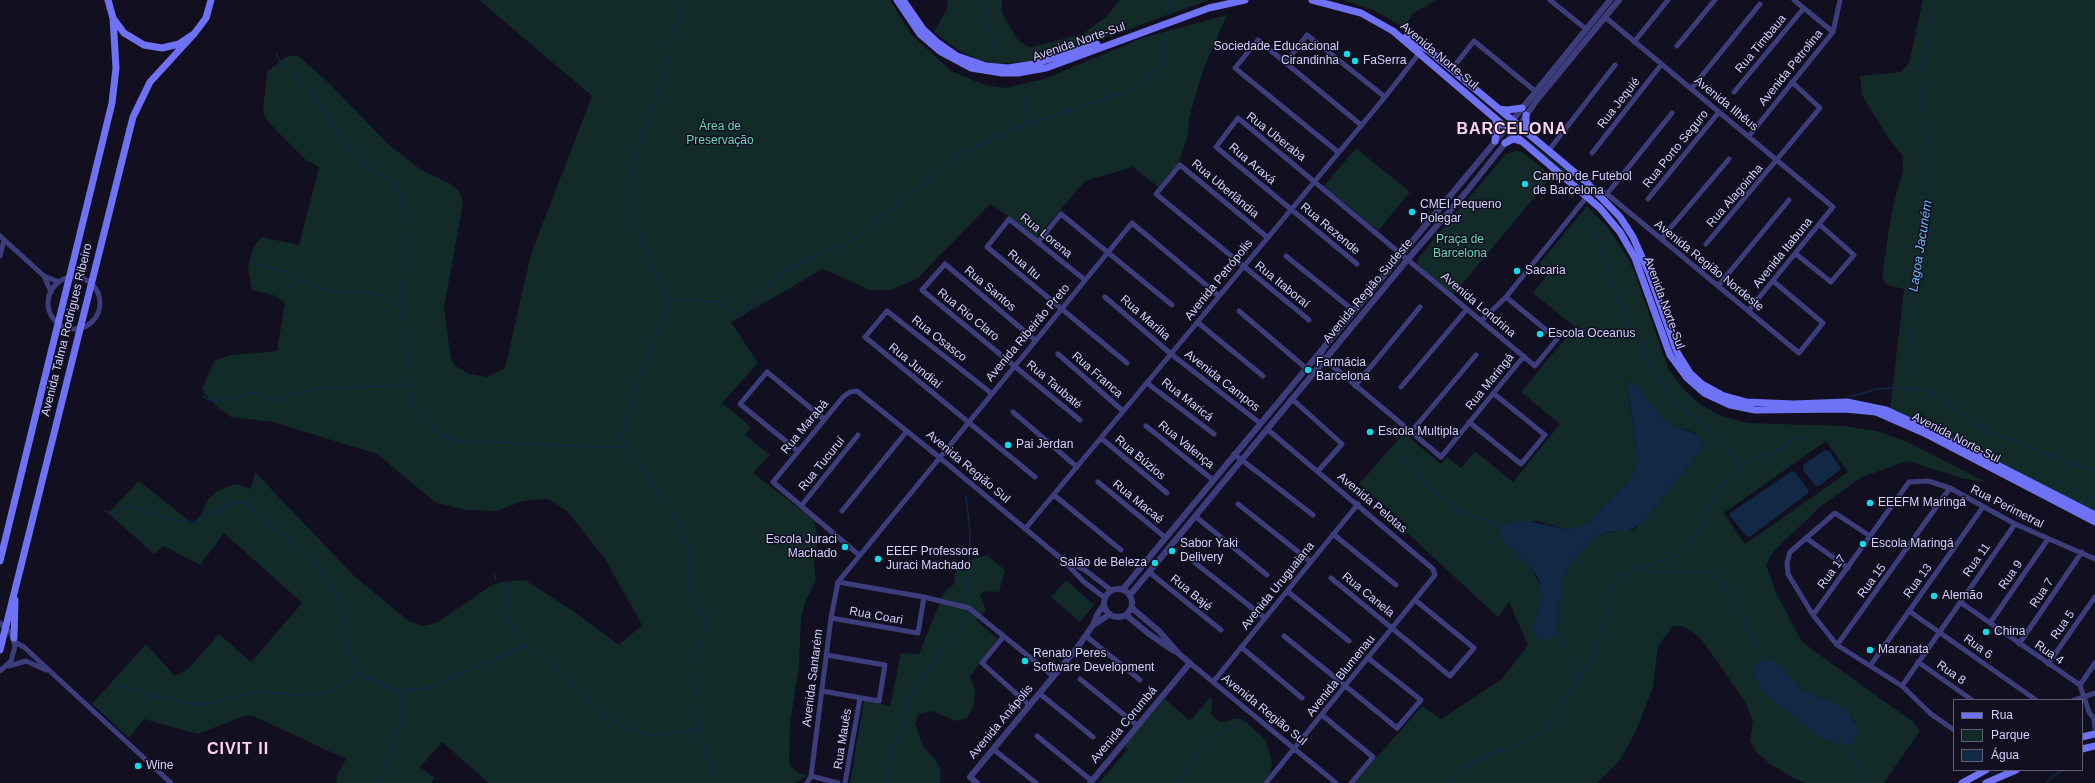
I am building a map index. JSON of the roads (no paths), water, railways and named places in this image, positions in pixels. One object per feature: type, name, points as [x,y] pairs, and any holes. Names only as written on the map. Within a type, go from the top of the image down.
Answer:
[{"type":"main road","points":[[108,0],[113,18],[128,37],[150,47],[173,46],[194,34]]},
{"type":"main road","name":"Avenida Talma Rodrigues Ribeiro","points":[[0,650],[3,625],[14,592],[129,128],[137,104],[159,71],[194,34],[206,18],[211,0]]},
{"type":"main road","name":"Avenida Norte-Sul","points":[[897,0],[920,34],[941,52],[971,68],[1002,73],[1028,72],[1046,68],[1209,8],[1245,0]]},
{"type":"main road","name":"Avenida Norte-Sul","points":[[903,0],[929,35],[952,52],[980,64],[1008,68],[1051,60],[1224,0]]},
{"type":"main road","name":"Avenida Norte-Sul","points":[[1312,0],[1337,5],[1368,16],[1393,31],[1420,52],[1512,134],[1588,197],[1607,216],[1626,241],[1639,266],[1670,355],[1687,378],[1704,393],[1730,404],[1756,410],[1845,409],[1876,412],[1924,433],[2095,522]]},
{"type":"main road","name":"Avenida Norte-Sul","points":[[1334,0],[1387,22],[1431,52],[1594,188],[1620,217],[1633,237],[1649,273],[1677,352],[1690,373],[1702,384],[1724,396],[1746,402],[1792,404],[1847,402],[1886,410],[1931,431],[2095,515]]},
{"type":"main road","name":"Avenida Talma Rodrigues Ribeiro","points":[[0,561],[112,103],[116,68],[113,18]]},
{"type":"main road","points":[[1498,109],[1507,110],[1522,108]]},
{"type":"main road","points":[[1526,115],[1526,123],[1531,136]]},
{"type":"main road","points":[[1495,118],[1497,124],[1496,141]]},
{"type":"main road","points":[[1505,142],[1513,139],[1523,143]]},
{"type":"main road","points":[[14,592],[16,617],[14,640]]},
{"type":"main road","points":[[2083,737],[2095,734]]},
{"type":"main road","points":[[2083,749],[2095,746]]},
{"type":"main road","points":[[1962,783],[1984,771]]},
{"type":"main road","points":[[1986,783],[2014,771]]},
{"type":"street","points":[[1550,0],[1586,29]]},
{"type":"street","name":"Avenida Região Sudeste","points":[[1123,589],[1234,454],[1307,369],[1458,184],[1496,141],[1609,0]]},
{"type":"street","name":"Avenida Região Sudeste","points":[[1130,595],[1302,386],[1467,191],[1619,0]]},
{"type":"street","points":[[1634,42],[1668,0]]},
{"type":"street","points":[[1677,46],[1716,0]]},
{"type":"street","points":[[1794,0],[1833,32],[1840,0]]},
{"type":"street","points":[[1691,89],[1760,4]]},
{"type":"street","name":"Rua Timbaua","points":[[1734,92],[1804,8]]},
{"type":"street","name":"Avenida Ilhéus","points":[[1605,17],[1661,66],[1749,136],[1833,207]]},
{"type":"street","name":"Avenida Petrolina","points":[[1749,136],[1833,32]]},
{"type":"street","points":[[1285,63],[1307,35],[1385,97]]},
{"type":"street","points":[[1338,152],[1235,68],[1244,56],[1258,40],[1361,125]]},
{"type":"street","points":[[1451,70],[1474,41],[1535,91]]},
{"type":"street","points":[[1420,52],[1425,50],[1431,52]]},
{"type":"street","name":"Avenida Petrópolis","points":[[1025,530],[1218,295],[1385,97],[1420,52]]},
{"type":"street","points":[[1549,150],[1615,65]]},
{"type":"street","name":"Rua Jequié","points":[[1592,153],[1661,66]]},
{"type":"street","name":"Rua Alagoinha","points":[[1706,244],[1778,160],[1820,108],[1792,82]]},
{"type":"street","name":"Rua Porto Seguro","points":[[1648,199],[1719,112]]},
{"type":"street","points":[[1607,194],[1672,113]]},
{"type":"street","name":"Rua Uberaba","points":[[1227,132],[1238,118],[1314,181]]},
{"type":"street","name":"Rua Araxá","points":[[1227,132],[1216,147],[1291,209]]},
{"type":"street","points":[[1661,239],[1729,159]]},
{"type":"street","name":"Rua Uberlândia","points":[[1156,194],[1180,165],[1267,237]]},
{"type":"street","points":[[1469,171],[1475,174],[1477,178]]},
{"type":"street","name":"Avenida Londrina","points":[[1314,181],[1535,366],[1557,339],[1506,297]]},
{"type":"street","points":[[1458,184],[1467,191]]},
{"type":"street","points":[[1481,321],[1506,297],[1594,188]]},
{"type":"street","name":"Avenida Região Nordeste","points":[[1594,188],[1607,194],[1799,353],[1823,323],[1773,281]]},
{"type":"street","name":"Rua Itaboraí","points":[[1156,194],[1309,320]]},
{"type":"street","points":[[1718,286],[1789,200]]},
{"type":"street","name":"Avenida Itabuna","points":[[1748,311],[1833,207]]},
{"type":"street","name":"Rua Rezende","points":[[1291,209],[1357,264]]},
{"type":"street","points":[[1038,242],[1061,214],[1172,306]]},
{"type":"street","name":"Rua Lorena","points":[[997,234],[1009,219],[1085,280]]},
{"type":"street","name":"Avenida Ribeirão Preto","points":[[939,456],[1132,223],[1218,295]]},
{"type":"street","points":[[1796,254],[1831,282],[1854,255],[1819,224]]},
{"type":"street","name":"Rua Itu","points":[[997,234],[987,247],[1061,309]]},
{"type":"street","points":[[2,238],[44,276],[59,282]]},
{"type":"street","points":[[0,256],[2,238]]},
{"type":"street","points":[[1286,256],[1354,311]]},
{"type":"street","name":"Rua Santos","points":[[933,276],[945,264],[1036,340]]},
{"type":"street","points":[[44,276],[51,292]]},
{"type":"street","name":"Rua Rio Claro","points":[[933,276],[922,290],[1015,366]]},
{"type":"street","points":[[69,278],[80,278],[90,283],[98,294],[98,311],[92,322],[79,328],[68,328],[58,324],[53,318],[48,307],[51,292],[59,282],[69,278]]},
{"type":"street","name":"Rua Marília","points":[[1106,297],[1171,354]]},
{"type":"street","points":[[1355,386],[1420,308]]},
{"type":"street","points":[[1061,309],[1127,363]]},
{"type":"street","points":[[1401,387],[1467,309]]},
{"type":"street","name":"Rua Osasco","points":[[876,323],[887,310],[991,393]]},
{"type":"street","points":[[1240,311],[1307,369]]},
{"type":"street","points":[[1197,322],[1263,376]]},
{"type":"street","name":"Rua Jundiaí","points":[[876,323],[865,337],[968,422]]},
{"type":"street","points":[[1324,348],[1321,354],[1325,359],[1411,432],[1476,355]]},
{"type":"street","name":"Rua Franca","points":[[1058,354],[1123,411]]},
{"type":"street","name":"Avenida Campos","points":[[1171,354],[1260,423]]},
{"type":"street","name":"Rua Maringá","points":[[1411,432],[1441,457],[1524,356]]},
{"type":"street","name":"Rua Taubaté","points":[[1015,366],[1080,420]]},
{"type":"street","points":[[798,451],[740,404],[767,372],[824,419]]},
{"type":"street","points":[[1301,376],[1304,381],[1302,386]]},
{"type":"street","name":"Rua Maricá","points":[[1147,383],[1214,434]]},
{"type":"street","name":"Rua Marabá","points":[[801,506],[773,482],[843,397],[850,392],[857,391]]},
{"type":"street","name":"Avenida Região Sul","points":[[857,391],[939,456],[1025,530],[1064,561],[1105,601]]},
{"type":"street","points":[[1470,422],[1521,464],[1545,435],[1493,394]]},
{"type":"street","points":[[1292,399],[1342,444],[1318,471]]},
{"type":"street","points":[[1013,412],[1077,468]]},
{"type":"street","points":[[968,422],[1035,477]]},
{"type":"street","name":"Rua Valença","points":[[1146,426],[1213,480]]},
{"type":"street","name":"Avenida Pelotas","points":[[1267,429],[1358,504],[1433,569],[1434,577],[1415,600]]},
{"type":"street","points":[[842,510],[907,431]]},
{"type":"street","name":"Rua Tucuruí","points":[[801,506],[858,435]]},
{"type":"street","name":"Rua Búzios","points":[[1101,438],[1167,493]]},
{"type":"street","points":[[1234,454],[1313,515]]},
{"type":"street","points":[[939,456],[838,582],[924,597],[969,608],[1053,676]]},
{"type":"street","name":"Rua Perimetral","points":[[1909,482],[1928,481],[1950,488],[2015,524],[2082,552],[2095,559]]},
{"type":"street","name":"Rua Macaé","points":[[1098,482],[1166,538]]},
{"type":"street","name":"Rua 17","points":[[1813,615],[1909,482]]},
{"type":"street","name":"Rua 15","points":[[1838,645],[1950,488]]},
{"type":"street","points":[[1054,495],[1121,550]]},
{"type":"street","points":[[1238,504],[1311,562]]},
{"type":"street","name":"Avenida Uruguaiana","points":[[1213,682],[1358,504]]},
{"type":"street","points":[[801,506],[860,555]]},
{"type":"street","name":"Rua 13","points":[[1870,666],[1983,507]]},
{"type":"street","points":[[1870,536],[1835,513],[1790,552],[1787,564],[1788,574],[1813,615],[1838,645],[1902,686],[1931,714],[1953,729]]},
{"type":"street","points":[[1195,516],[1267,575]]},
{"type":"street","name":"Rua 11","points":[[1902,686],[2015,524]]},
{"type":"street","points":[[1333,534],[1396,585]]},
{"type":"street","points":[[1806,538],[1848,568]]},
{"type":"street","name":"Rua 9","points":[[1990,623],[2048,539]]},
{"type":"street","name":"Rua 7","points":[[2019,644],[2082,552]]},
{"type":"street","name":"Avenida Região Sul","points":[[1064,561],[1085,570],[1111,590]]},
{"type":"street","points":[[1194,562],[1265,618]]},
{"type":"street","name":"Rua Bajé","points":[[1149,572],[1221,630]]},
{"type":"street","name":"Rua Canela","points":[[1331,578],[1450,676],[1474,648],[1415,600]]},
{"type":"street","name":"Avenida Santarém","points":[[811,776],[831,618],[838,582]]},
{"type":"street","points":[[1123,589],[1130,595],[1133,601],[1132,608],[1126,615],[1117,617],[1110,614],[1105,601],[1111,590],[1123,589]]},
{"type":"street","points":[[1287,591],[1349,641]]},
{"type":"street","name":"Rua Coari","points":[[831,618],[918,633],[924,597]]},
{"type":"street","name":"Rua 5","points":[[2048,664],[2095,597]]},
{"type":"street","name":"Avenida Blumenau","points":[[1266,783],[1415,600]]},
{"type":"street","name":"Avenida Anápolis","points":[[977,783],[970,777],[1086,636],[1105,601]]},
{"type":"street","name":"Rua 4","points":[[1960,602],[2080,685]]},
{"type":"street","name":"Avenida Região Sul","points":[[1132,608],[1160,631],[1179,654]]},
{"type":"street","name":"Rua 6","points":[[1909,611],[1940,631],[2035,699]]},
{"type":"street","name":"Avenida Anápolis","points":[[1093,625],[1110,614]]},
{"type":"street","name":"Avenida Região Sul","points":[[1126,615],[1149,634],[1179,654],[1336,783]]},
{"type":"street","points":[[3,625],[14,640],[24,647],[171,783]]},
{"type":"street","points":[[1004,636],[982,663],[1030,704]]},
{"type":"street","points":[[1086,636],[1140,680]]},
{"type":"street","points":[[1284,636],[1397,728],[1421,700],[1368,658]]},
{"type":"street","points":[[6,667],[15,654],[14,640]]},
{"type":"street","points":[[1241,647],[1302,698]]},
{"type":"street","points":[[822,691],[879,701],[885,665],[826,654]]},
{"type":"street","points":[[0,671],[15,662],[26,661],[50,672]]},
{"type":"street","name":"Rua 8","points":[[1918,662],[1971,699]]},
{"type":"street","name":"Avenida Corumbá","points":[[1091,782],[1190,663]]},
{"type":"street","points":[[2095,663],[2080,685],[2089,712],[2094,719],[2095,728]]},
{"type":"street","points":[[1080,678],[1138,726]]},
{"type":"street","points":[[1039,693],[1093,736]]},
{"type":"street","points":[[2076,699],[2095,693]]},
{"type":"street","name":"Rua Mauês","points":[[845,783],[860,698]]},
{"type":"street","points":[[1322,715],[1373,757],[1351,783]]},
{"type":"street","points":[[1037,736],[1091,782]]},
{"type":"street","points":[[993,749],[1036,783]]},
{"type":"street","points":[[807,783],[811,776],[838,783]]},
{"type":"water","points":[[1632,381],[1662,418],[1674,426],[1698,435],[1701,440],[1701,450],[1642,523],[1628,531],[1607,532],[1596,536],[1570,564],[1563,578],[1556,632],[1550,640],[1540,640],[1536,637],[1533,630],[1542,599],[1540,581],[1532,569],[1501,539],[1499,530],[1504,525],[1523,520],[1565,529],[1581,527],[1590,521],[1630,480],[1637,467],[1638,457],[1627,384]]},
{"type":"water","points":[[1825,450],[1830,452],[1841,469],[1819,486],[1816,486],[1803,470],[1803,465]]},
{"type":"water","points":[[1792,471],[1796,473],[1808,490],[1808,493],[1750,537],[1746,536],[1730,516],[1730,513]]},
{"type":"water","points":[[1770,660],[1775,661],[1803,691],[1841,706],[1849,714],[1857,728],[1857,736],[1850,746],[1819,737],[1764,693],[1753,673],[1755,667],[1761,662]]},
{"type":"waterway","points":[[669,303],[629,211],[628,187],[629,175],[669,59],[670,41],[678,22],[681,0]]},
{"type":"waterway","points":[[985,0],[988,27],[998,55]]},
{"type":"waterway","points":[[1168,12],[1171,0]]},
{"type":"waterway","name":"Lagoa Jacuném","points":[[1907,388],[1914,287],[1925,235],[1929,206],[1929,165],[1919,76],[1929,33],[1933,0]]},
{"type":"waterway","points":[[712,783],[710,762],[699,729],[691,663],[707,628],[707,620],[692,595],[689,582],[689,552],[675,513],[626,451],[623,439],[623,431],[638,381],[669,303],[674,299],[719,302],[728,307],[733,313],[740,315],[745,313],[749,310],[753,300],[782,272],[856,238],[962,152],[1029,123],[1134,89],[1163,66],[1167,60],[1167,33]]},
{"type":"waterway","points":[[276,53],[280,61],[313,94],[359,161],[392,182],[401,195],[406,221],[402,308],[408,379],[411,398],[422,419],[441,435],[459,441],[625,448]]},
{"type":"waterway","points":[[1023,93],[1029,123]]},
{"type":"waterway","points":[[1588,208],[1608,272],[1634,334],[1662,382],[1675,401],[1714,435],[1740,467]]},
{"type":"waterway","points":[[250,262],[281,270],[290,277],[328,291],[375,293],[402,308]]},
{"type":"waterway","points":[[203,396],[210,400],[220,401],[255,393],[276,401],[300,392],[316,389],[408,385]]},
{"type":"waterway","points":[[1850,397],[1876,389],[1890,388],[1925,390],[1942,397],[1969,420],[1991,432],[2075,465],[2095,469]]},
{"type":"waterway","name":"Lagoa Jacuném","points":[[1448,783],[1462,770],[1482,757],[1519,744],[1548,728],[1595,653],[1606,618],[1610,592],[1615,582],[1638,567],[1667,560],[1679,554],[1694,538],[1706,517],[1717,491],[1731,475],[1750,460],[1772,453],[1799,436]]},
{"type":"waterway","points":[[1403,456],[1431,489],[1456,508],[1471,516],[1504,526]]},
{"type":"waterway","points":[[966,496],[970,533],[968,604]]},
{"type":"waterway","points":[[105,511],[112,513],[123,508],[131,507],[172,520],[193,522],[234,503],[245,503],[308,555],[333,585],[338,599],[350,655],[358,671],[370,679],[396,691],[428,688],[524,646],[534,649],[553,664],[606,717],[629,730],[661,736],[699,729]]},
{"type":"waterway","points":[[1638,567],[1652,573],[1703,572],[1720,579],[1735,600],[1761,656],[1762,664]]},
{"type":"waterway","points":[[494,573],[496,580]]},
{"type":"waterway","points":[[501,583],[511,589],[511,595],[506,606],[507,617],[521,638],[523,646]]},
{"type":"waterway","points":[[886,783],[892,746],[901,731],[908,701],[933,662],[967,619],[969,611]]},
{"type":"waterway","points":[[1556,633],[1570,657],[1577,682]]},
{"type":"waterway","points":[[116,686],[132,688],[156,697],[202,705],[254,691],[298,695],[323,693],[334,690],[360,673]]},
{"type":"waterway","points":[[379,783],[400,724],[401,691]]},
{"type":"waterway","points":[[1178,783],[1196,757],[1210,741],[1220,733],[1240,724]]},
{"type":"waterway","points":[[1836,742],[1854,760],[1867,783]]},
{"type":"waterway","points":[[2047,783],[2053,776],[2061,771]]},
{"type":"place","name":"Sociedade Educacional Cirandinha","points":[[1347,54]]},
{"type":"place","name":"FaSerra","points":[[1355,61]]},
{"type":"place","name":"Campo de Futebol de Barcelona","points":[[1525,184]]},
{"type":"place","name":"CMEI Pequeno Polegar","points":[[1412,212]]},
{"type":"place","name":"Sacaria","points":[[1517,271]]},
{"type":"place","name":"Escola Oceanus","points":[[1540,334]]},
{"type":"place","name":"Farmácia Barcelona","points":[[1308,370]]},
{"type":"place","name":"Escola Multipla","points":[[1370,432]]},
{"type":"place","name":"Pai Jerdan","points":[[1008,445]]},
{"type":"place","name":"EEEFM Maringá","points":[[1870,503]]},
{"type":"place","name":"Escola Maringá","points":[[1863,544]]},
{"type":"place","name":"Escola Juraci Machado","points":[[845,547]]},
{"type":"place","name":"Sabor Yaki Delivery","points":[[1172,551]]},
{"type":"place","name":"EEEF Professora Juraci Machado","points":[[878,559]]},
{"type":"place","name":"Salão de Beleza","points":[[1155,563]]},
{"type":"place","name":"Alemão","points":[[1934,596]]},
{"type":"place","name":"China","points":[[1986,632]]},
{"type":"place","name":"Maranata","points":[[1870,650]]},
{"type":"place","name":"Renato Peres Software Development","points":[[1025,661]]},
{"type":"place","name":"Wine","points":[[138,766]]},
{"type":"district","name":"BARCELONA","points":[[1512,130]]},
{"type":"district","name":"CIVIT II","points":[[238,750]]},
{"type":"park label","name":"Área de Preservação","points":[[720,134]]},
{"type":"park label","name":"Praça de Barcelona","points":[[1460,247]]}]
